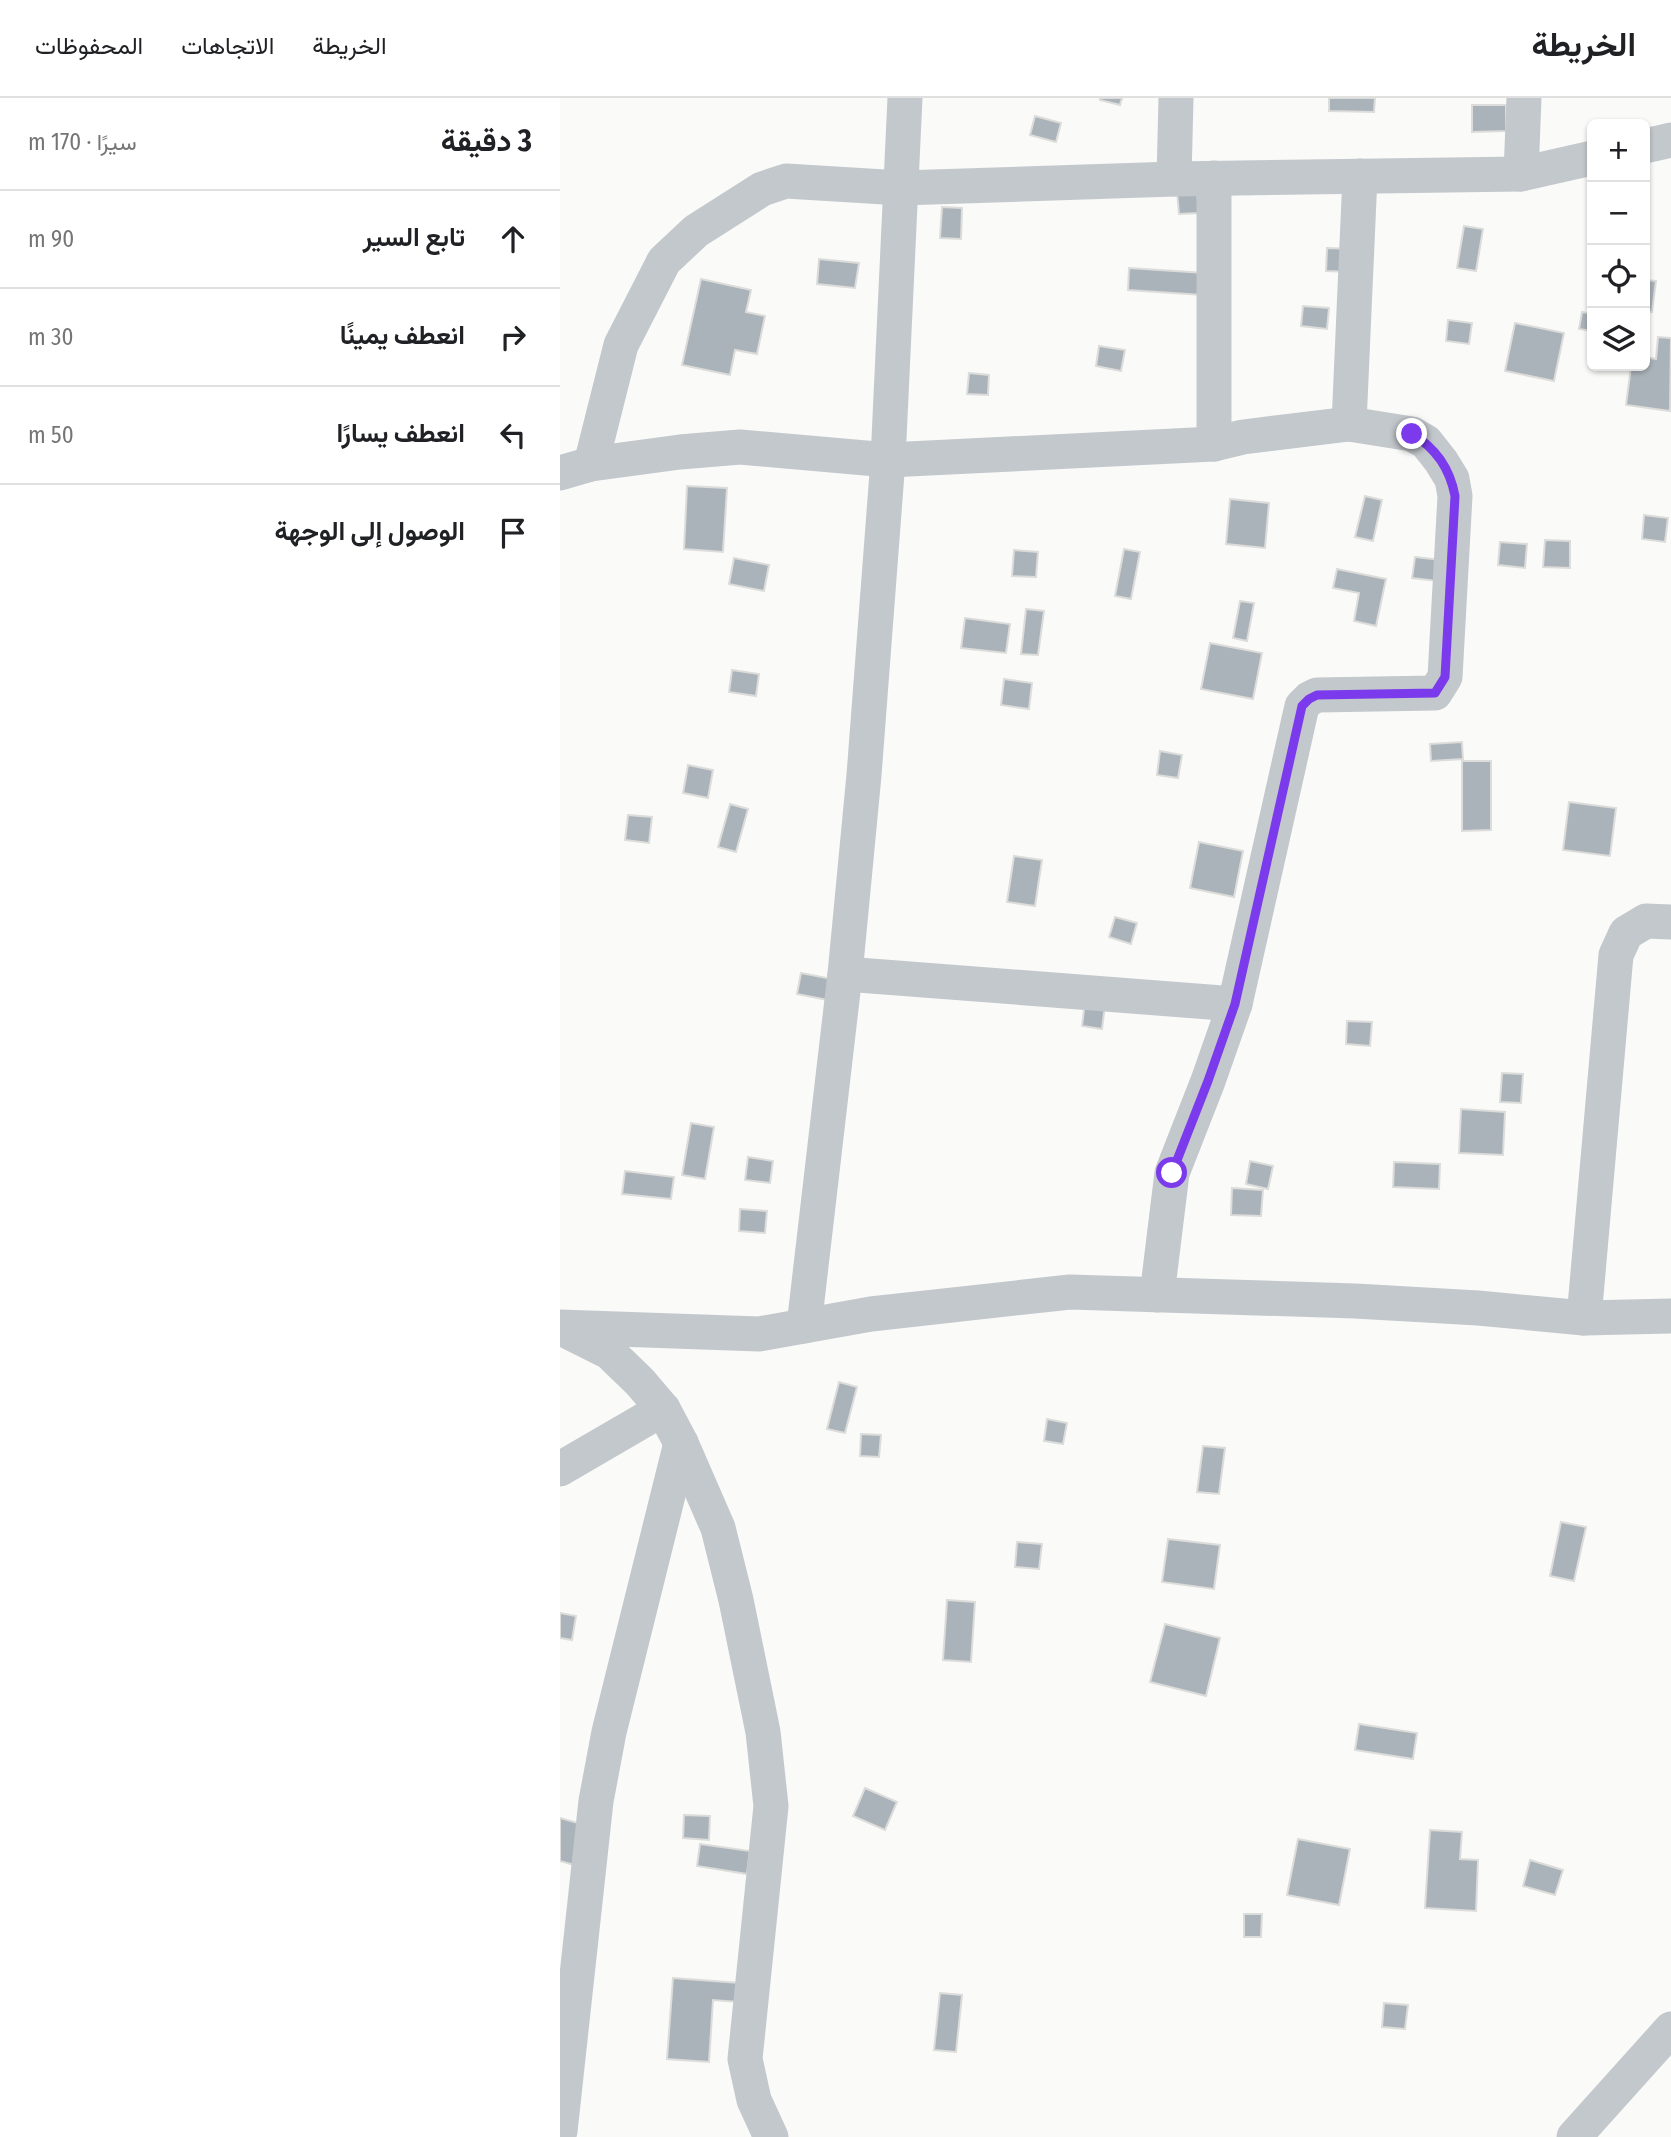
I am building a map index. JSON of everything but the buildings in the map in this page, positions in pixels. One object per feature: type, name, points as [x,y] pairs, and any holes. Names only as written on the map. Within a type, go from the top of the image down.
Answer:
[{"type":"street","points":[[804,1326],[845,974],[864,775],[888,460],[905,98]]},
{"type":"street","points":[[1174,179],[1176,98]]},
{"type":"street","points":[[1521,174],[1524,98]]},
{"type":"street","points":[[1650,145],[1671,140]]},
{"type":"street","points":[[1157,1296],[1172,1173],[1235,1004],[1302,706],[1317,695],[1435,693],[1445,677],[1455,496],[1451,479],[1441,461],[1426,442],[1412,434],[1349,424],[1243,437],[1214,444],[888,460],[740,447],[680,452],[575,469],[621,345],[664,261],[696,231],[762,189],[786,181],[901,188],[1214,178],[1521,174],[1587,159]]},
{"type":"street","points":[[1349,424],[1360,176]]},
{"type":"street","points":[[1214,178],[1214,444]]},
{"type":"street","points":[[1584,1318],[1616,955],[1626,933],[1646,921],[1671,922]]},
{"type":"street","points":[[845,974],[1235,1004]]},
{"type":"street","points":[[560,1328],[759,1335],[871,1314],[1070,1292],[1343,1301],[1478,1308],[1584,1318],[1671,1316]]},
{"type":"street","points":[[560,1328],[609,1352],[663,1409],[718,1528],[763,1732],[771,1806],[745,2059],[754,2100],[771,2137]]},
{"type":"street","points":[[560,1469],[663,1409]]},
{"type":"street","points":[[560,2131],[596,1801],[610,1732],[681,1443]]},
{"type":"street","points":[[1574,2137],[1671,2029]]},
{"type":"route","points":[[1172,1173],[1235,1004],[1302,706],[1317,695],[1435,693],[1445,677],[1455,496],[1451,479],[1441,461],[1426,442],[1412,434]]}]
